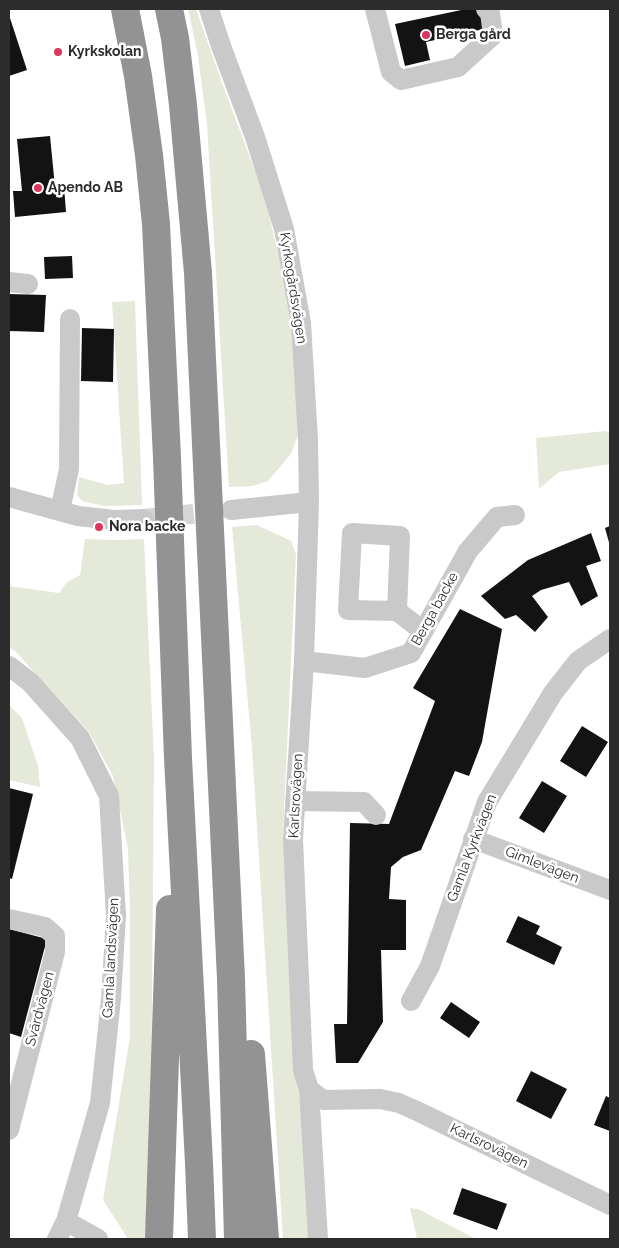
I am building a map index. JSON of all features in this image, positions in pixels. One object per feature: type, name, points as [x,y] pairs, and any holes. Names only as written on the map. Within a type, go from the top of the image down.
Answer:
[{"type":"highway","points":[[125,9],[138,76],[148,145],[156,224],[178,758],[202,1239]]},
{"type":"highway","points":[[169,9],[175,38],[183,105],[198,273],[231,979],[238,1239]]},
{"type":"highway","points":[[159,1239],[172,850],[178,758]]},
{"type":"highway","points":[[231,979],[248,1020],[266,1239]]},
{"type":"street","name":"Kyrkogårdsvägen","points":[[209,9],[255,137],[284,229],[301,323],[308,440],[309,502]]},
{"type":"street","points":[[375,9],[391,72],[401,80],[458,67],[493,35],[490,13],[486,9]]},
{"type":"street","points":[[60,511],[70,469],[70,319]]},
{"type":"street","points":[[9,497],[78,516],[114,520],[144,519]]},
{"type":"street","points":[[231,510],[309,502]]},
{"type":"street","name":"Karlsrovägen","points":[[309,502],[304,661],[293,839],[302,1060],[309,1089],[318,1239]]},
{"type":"street","name":"Berga backe","points":[[304,661],[365,668],[411,653],[468,551],[497,518],[515,514]]},
{"type":"street","points":[[397,610],[423,631]]},
{"type":"street","name":"Gamla Kyrkvägen","points":[[411,1001],[430,966],[487,802],[553,693],[578,661],[610,639]]},
{"type":"street","name":"Gamla landsvägen","points":[[9,666],[30,682],[80,738],[109,796],[116,916],[111,999],[100,1103],[66,1230],[58,1239]]},
{"type":"street","points":[[296,801],[364,802],[376,815]]},
{"type":"street","name":"Gimlevägen","points":[[473,839],[610,890]]},
{"type":"street","name":"Svärdvägen","points":[[9,919],[45,927],[55,936],[55,952],[9,1130]]},
{"type":"street","name":"Karlsrovägen","points":[[309,1089],[323,1100],[380,1099],[399,1103],[610,1205]]},
{"type":"street","points":[[66,1230],[98,1239]]},
{"type":"shaded area","points":[[188,9],[196,9],[265,197],[283,275],[293,330],[298,435],[291,454],[268,481],[252,486],[229,487],[207,125],[198,56]]},
{"type":"shaded area","points":[[135,301],[142,505],[104,506],[82,501],[77,495],[79,477],[108,485],[124,483],[112,302]]},
{"type":"shaded area","points":[[605,431],[610,433],[610,464],[559,472],[539,489],[536,438]]},
{"type":"shaded area","points":[[257,525],[291,541],[296,554],[283,834],[311,1239],[283,1239],[252,748],[232,527]]},
{"type":"shaded area","points":[[85,539],[144,539],[154,759],[150,1239],[128,1239],[103,1200],[130,1037],[128,849],[113,776],[89,732],[15,651],[9,647],[9,586],[59,593],[67,582],[80,575]]},
{"type":"shaded area","points":[[9,705],[22,718],[38,766],[40,787],[9,780]]},
{"type":"shaded area","points":[[410,1208],[418,1209],[476,1239],[417,1239]]},
{"type":"building","name":"Berga gård","points":[[466,9],[479,9],[484,29],[426,42],[430,60],[405,66],[395,24]]},
{"type":"building","points":[[9,15],[27,70],[9,76]]},
{"type":"building","points":[[50,136],[55,187],[64,186],[66,212],[15,217],[13,191],[22,191],[17,139]]},
{"type":"building","points":[[72,256],[73,278],[45,279],[44,257]]},
{"type":"building","points":[[9,294],[46,295],[44,332],[9,331]]},
{"type":"building","points":[[82,328],[114,329],[113,382],[81,381]]},
{"type":"building","points":[[610,526],[610,546],[605,528]]},
{"type":"building","points":[[591,533],[601,561],[586,566],[598,596],[581,606],[569,582],[541,590],[532,596],[548,617],[535,632],[516,615],[505,619],[481,596],[528,560]]},
{"type":"building","points":[[460,609],[502,629],[482,742],[469,776],[455,771],[421,850],[403,857],[391,867],[389,899],[406,900],[406,950],[381,950],[383,1022],[358,1063],[336,1063],[334,1024],[347,1024],[350,823],[389,824],[435,701],[413,688]]},
{"type":"building","points":[[582,726],[608,742],[586,777],[560,761]]},
{"type":"building","points":[[542,781],[567,796],[544,833],[519,818]]},
{"type":"building","points":[[9,788],[33,794],[12,879],[9,878]]},
{"type":"building","points":[[518,916],[540,926],[536,934],[562,947],[554,965],[506,942]]},
{"type":"building","points":[[9,929],[47,939],[21,1037],[9,1033]]},
{"type":"building","points":[[451,1002],[480,1022],[469,1038],[440,1018]]},
{"type":"building","points":[[531,1071],[567,1089],[551,1119],[516,1101]]},
{"type":"building","points":[[606,1096],[610,1098],[610,1131],[594,1125]]},
{"type":"building","points":[[462,1188],[507,1204],[497,1230],[453,1214]]},
{"type":"tunnel","points":[[144,519],[222,511]]},
{"type":"place","name":"Berga gård","points":[[426,35]]},
{"type":"place","name":"Kyrkskolan","points":[[58,52]]},
{"type":"place","name":"Apendo AB","points":[[38,188]]},
{"type":"place","name":"Nora backe","points":[[99,527]]}]
